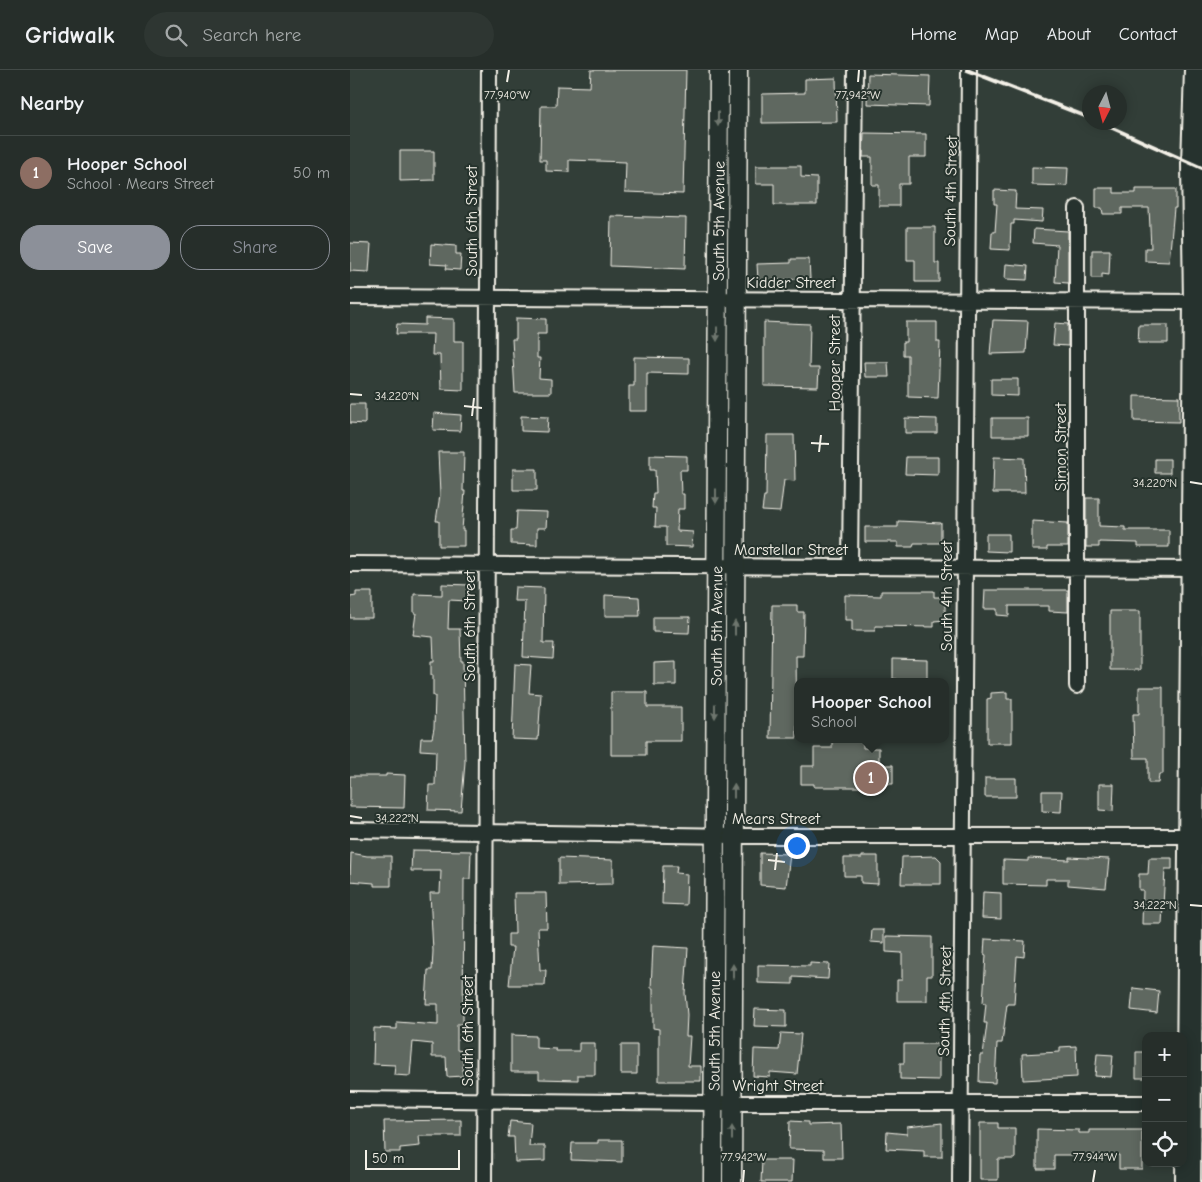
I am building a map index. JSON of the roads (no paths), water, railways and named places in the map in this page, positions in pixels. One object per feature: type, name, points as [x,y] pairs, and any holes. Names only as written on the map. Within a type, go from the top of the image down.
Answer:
[{"type":"highway","points":[[1188,1182],[1197,836],[1199,302],[1194,164],[1197,70]]},
{"type":"street","name":"South 6th Street","points":[[484,1182],[490,70]]},
{"type":"street","name":"South 5th Avenue","points":[[713,1182],[719,70]]},
{"type":"street","name":"South 5th Avenue","points":[[732,1182],[738,70]]},
{"type":"street","name":"Hooper Street","points":[[850,567],[855,70]]},
{"type":"street","name":"South 4th Street","points":[[960,1182],[969,70]]},
{"type":"street","name":"Simon Street","points":[[1077,208],[1077,686]]},
{"type":"street","name":"Kidder Street","points":[[350,297],[1199,302]]},
{"type":"street","name":"Marstellar Street","points":[[350,564],[1198,569]]},
{"type":"street","name":"Mears Street","points":[[350,830],[734,836],[1197,836]]},
{"type":"street","name":"Wright Street","points":[[350,1099],[1142,1103]]},
{"type":"railway","points":[[967,70],[1082,115]]},
{"type":"railway","points":[[1117,130],[1202,168]]},
{"type":"place","name":"Hooper School","points":[[871,778]]}]
